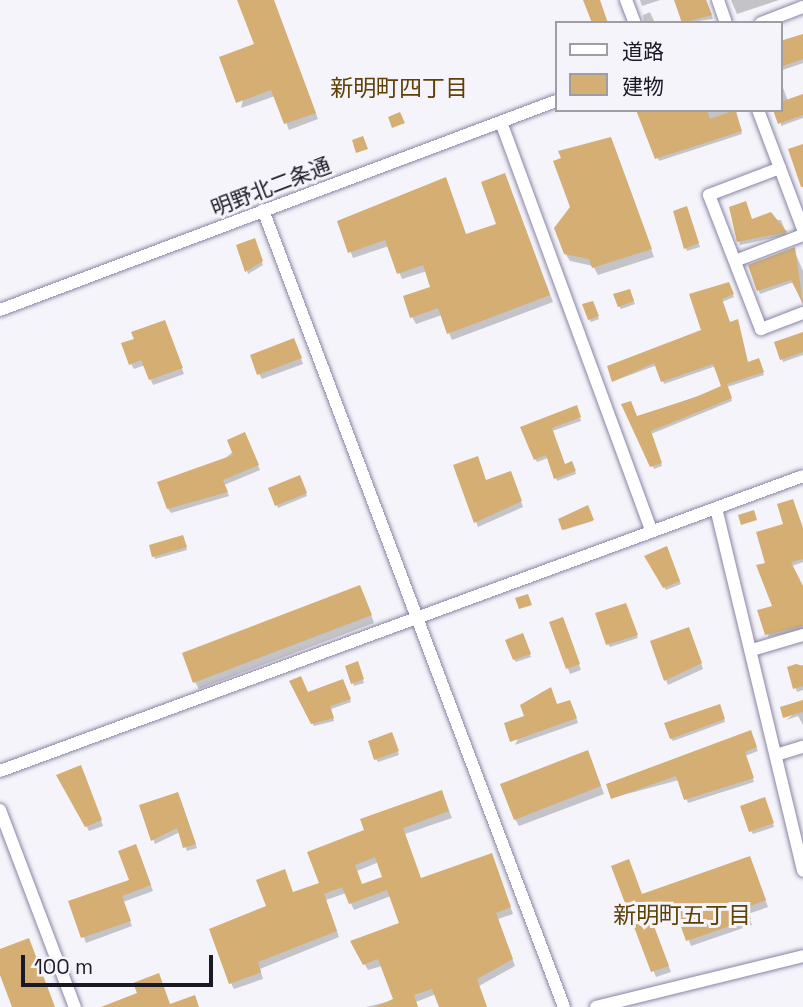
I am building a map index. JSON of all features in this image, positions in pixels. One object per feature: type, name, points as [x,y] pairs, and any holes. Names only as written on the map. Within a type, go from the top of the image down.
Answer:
[{"type":"street","points":[[626,0],[634,21]]},
{"type":"street","points":[[718,0],[725,21]]},
{"type":"street","points":[[767,21],[803,8]]},
{"type":"street","name":"明野北二条通","points":[[0,310],[554,102]]},
{"type":"street","points":[[759,112],[803,229]]},
{"type":"street","points":[[501,122],[652,530]]},
{"type":"street","points":[[779,168],[709,195],[761,329],[803,313]]},
{"type":"street","points":[[263,210],[418,614],[564,1007]]},
{"type":"street","points":[[735,261],[803,235]]},
{"type":"street","points":[[0,771],[418,614],[803,476]]},
{"type":"street","points":[[716,508],[802,857],[803,871]]},
{"type":"street","points":[[752,650],[803,635]]},
{"type":"street","points":[[776,755],[803,747]]},
{"type":"street","points":[[0,810],[75,1007]]},
{"type":"street","points":[[596,1007],[803,956]]},
{"type":"building","points":[[237,0],[274,0],[316,113],[284,124],[271,90],[236,103],[219,57],[254,44]]},
{"type":"building","points":[[583,0],[600,0],[607,21],[591,21]]},
{"type":"building","points":[[674,0],[706,0],[712,15],[681,21]]},
{"type":"building","points":[[803,34],[803,59],[782,66],[782,40]]},
{"type":"building","points":[[803,94],[803,115],[778,124],[774,112],[782,112],[782,101]]},
{"type":"building","points":[[400,112],[405,123],[392,128],[388,117]]},
{"type":"building","points":[[637,112],[708,112],[710,119],[736,112],[742,131],[655,159]]},
{"type":"building","points":[[363,136],[368,149],[356,153],[352,140]]},
{"type":"building","points":[[611,137],[652,249],[592,268],[589,259],[564,254],[554,228],[570,207],[553,161],[561,158],[558,151]]},
{"type":"building","points":[[803,144],[803,187],[801,187],[788,149]]},
{"type":"building","points":[[505,173],[550,295],[447,334],[438,308],[410,318],[403,296],[430,287],[423,265],[397,274],[385,240],[348,253],[337,221],[446,177],[466,234],[496,224],[481,182]]},
{"type":"building","points":[[746,201],[752,219],[771,212],[787,232],[737,242],[729,207]]},
{"type":"building","points":[[687,206],[699,243],[684,249],[673,211]]},
{"type":"building","points":[[255,238],[263,261],[245,272],[236,245]]},
{"type":"building","points":[[795,247],[803,304],[791,280],[757,291],[748,265]]},
{"type":"building","points":[[729,282],[734,294],[722,299],[730,322],[738,319],[748,362],[759,358],[764,372],[727,384],[732,398],[651,431],[662,463],[650,467],[621,404],[631,401],[637,416],[696,397],[721,386],[713,364],[661,382],[654,363],[612,382],[607,366],[701,330],[689,294]]},
{"type":"building","points":[[630,289],[634,301],[618,307],[613,294]]},
{"type":"building","points":[[593,301],[599,316],[588,320],[582,304]]},
{"type":"building","points":[[165,320],[183,368],[149,380],[141,360],[129,365],[121,343],[134,339],[131,332]]},
{"type":"building","points":[[803,332],[803,352],[780,360],[774,342]]},
{"type":"building","points":[[294,338],[302,358],[257,375],[250,355]]},
{"type":"building","points":[[577,405],[581,417],[552,428],[565,464],[572,461],[576,471],[554,479],[546,455],[534,460],[520,427]]},
{"type":"building","points":[[245,432],[259,465],[223,480],[228,492],[167,509],[157,482],[233,455],[227,440]]},
{"type":"building","points":[[478,456],[486,480],[511,471],[522,501],[474,523],[453,465]]},
{"type":"building","points":[[300,475],[307,493],[275,506],[268,488]]},
{"type":"building","points":[[793,499],[803,528],[803,559],[791,562],[803,586],[803,626],[765,635],[757,610],[772,606],[756,565],[765,563],[756,532],[783,524],[777,504]]},
{"type":"building","points":[[588,505],[594,520],[562,530],[558,519]]},
{"type":"building","points":[[754,510],[757,520],[741,525],[738,515]]},
{"type":"building","points":[[183,535],[187,547],[152,557],[149,545]]},
{"type":"building","points":[[667,546],[680,581],[663,588],[644,556]]},
{"type":"building","points":[[360,585],[372,615],[193,683],[182,653]]},
{"type":"building","points":[[528,594],[532,605],[519,609],[515,598]]},
{"type":"building","points":[[626,603],[638,635],[606,645],[595,613]]},
{"type":"building","points":[[563,617],[580,664],[566,669],[549,622]]},
{"type":"building","points":[[689,627],[702,663],[664,681],[650,641]]},
{"type":"building","points":[[523,633],[531,654],[513,660],[505,640]]},
{"type":"building","points":[[358,661],[364,679],[351,684],[345,666]]},
{"type":"building","points":[[796,664],[803,666],[803,686],[793,689],[787,667]]},
{"type":"building","points":[[301,676],[308,692],[343,679],[351,699],[330,706],[334,718],[311,724],[289,681]]},
{"type":"building","points":[[551,687],[557,704],[570,700],[577,718],[510,742],[504,723],[524,716],[520,705]]},
{"type":"building","points":[[803,700],[803,712],[783,718],[780,707]]},
{"type":"building","points":[[720,704],[725,719],[670,739],[664,723]]},
{"type":"building","points":[[751,730],[757,747],[745,752],[754,778],[684,800],[676,776],[611,799],[606,784]]},
{"type":"building","points":[[392,732],[399,751],[374,760],[368,741]]},
{"type":"building","points":[[588,750],[601,786],[514,820],[500,784]]},
{"type":"building","points":[[81,765],[102,820],[85,827],[56,775]]},
{"type":"building","points":[[442,790],[449,811],[403,828],[421,878],[492,853],[511,907],[496,913],[513,959],[477,979],[487,1007],[439,1007],[432,989],[414,995],[418,1007],[375,1007],[393,999],[378,959],[363,965],[350,941],[399,923],[387,890],[349,904],[342,887],[324,894],[337,931],[258,962],[261,972],[229,984],[209,929],[266,906],[256,880],[285,869],[293,892],[319,883],[307,852],[364,830],[360,819]],"holes":[[[375,857],[382,877],[362,884],[355,865]]]},
{"type":"building","points":[[178,792],[196,844],[183,848],[177,828],[151,841],[139,805]]},
{"type":"building","points":[[765,797],[774,823],[749,832],[740,806]]},
{"type":"building","points":[[136,844],[151,885],[122,896],[131,921],[81,938],[68,901],[129,880],[118,851]]},
{"type":"building","points":[[750,856],[766,900],[747,907],[751,919],[686,941],[673,904],[649,913],[669,966],[651,972],[611,866],[629,859],[642,894]]},
{"type":"building","points":[[29,938],[55,1007],[12,1007],[0,975],[0,949]]},
{"type":"building","points":[[159,973],[170,1004],[195,995],[199,1007],[101,1007],[137,993],[133,983]]},
{"type":"district","name":"新明町四丁目","points":[[399,88]]},
{"type":"district","name":"新明町五丁目","points":[[682,915]]}]
